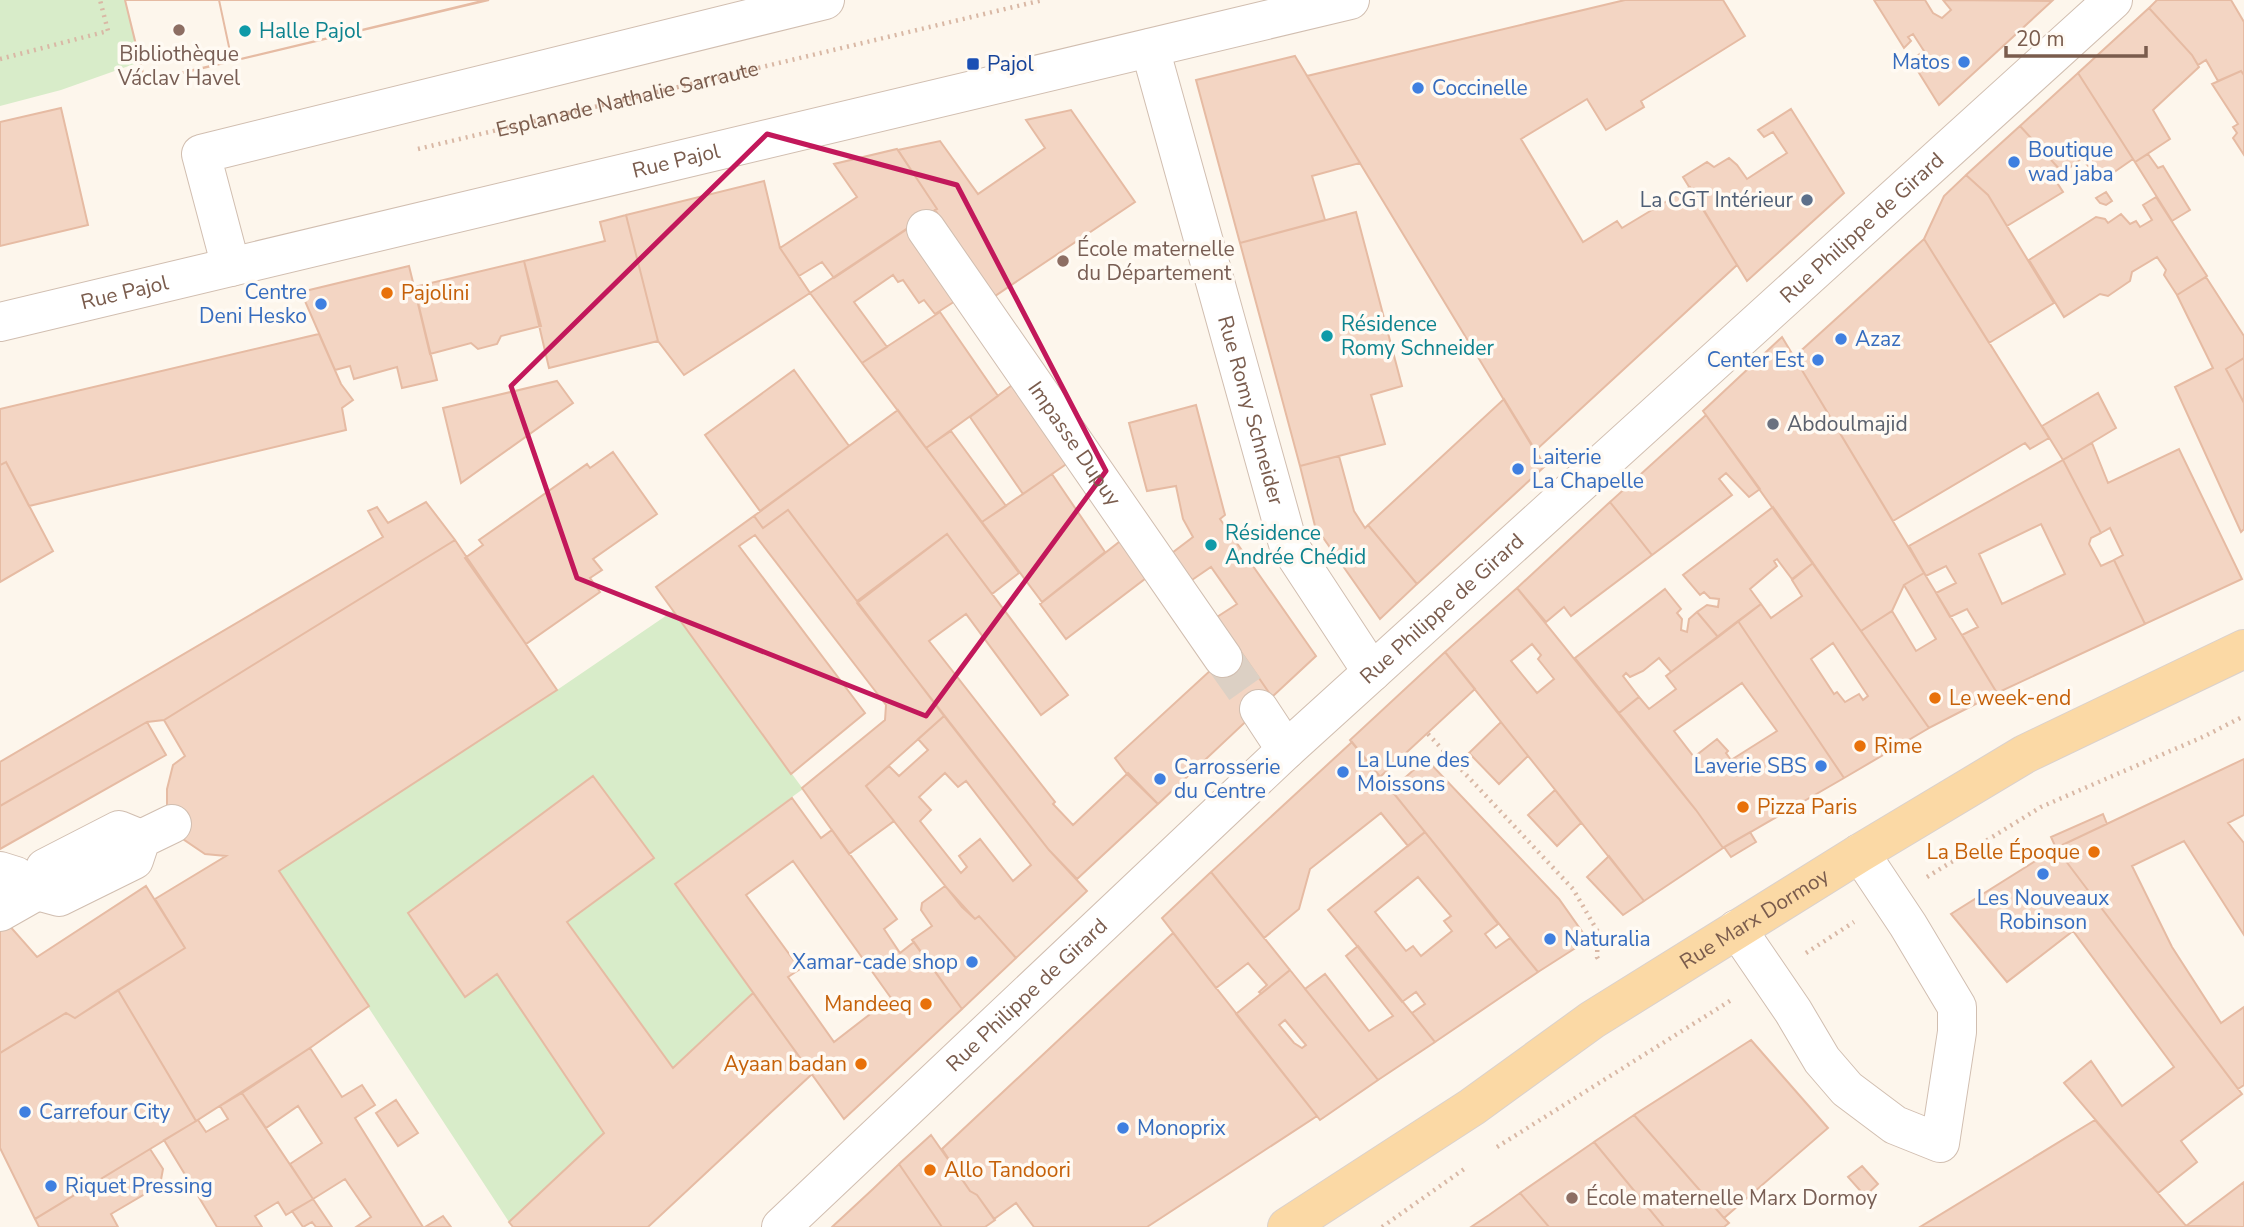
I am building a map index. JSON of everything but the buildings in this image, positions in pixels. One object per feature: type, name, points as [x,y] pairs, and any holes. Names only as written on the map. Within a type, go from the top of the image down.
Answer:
[{"type":"main road","name":"Rue Marx Dormoy","points":[[1287,1227],[1472,1107],[1592,1020],[1860,853],[2025,754],[2244,649]]},
{"type":"street","points":[[231,267],[201,154],[825,0]]},
{"type":"street","name":"Rue Pajol","points":[[0,322],[1150,48],[1272,9],[1350,0]]},
{"type":"street","name":"Rue Philippe de Girard","points":[[780,1227],[1286,750],[2113,0]]},
{"type":"street","name":"Rue Romy Schneider","points":[[1150,48],[1288,544],[1372,672]]},
{"type":"street","name":"Impasse Dupuy","points":[[926,229],[1223,658]]},
{"type":"street","points":[[1259,709],[1286,750]]},
{"type":"street","points":[[0,871],[16,876],[37,891],[59,897],[134,860],[156,832]]},
{"type":"street","points":[[1737,929],[1822,1060],[1847,1089],[1895,1125],[1940,1143],[1958,1032],[1957,1007],[1908,925],[1860,853]]},
{"type":"street","points":[[1,908],[37,891]]},
{"type":"path","points":[[0,59],[108,31],[100,0]]},
{"type":"path","name":"Esplanade Nathalie Sarraute","points":[[412,151],[1043,0]]},
{"type":"path","points":[[1428,734],[1573,889],[1598,932],[1597,957],[1602,965]]},
{"type":"highlighted area","points":[[767,134],[957,185],[1106,471],[926,716],[577,578],[511,386]]},
{"type":"green space","points":[[0,0],[125,0],[140,62],[61,90],[0,106]]},
{"type":"green space","points":[[673,611],[803,789],[675,883],[753,993],[673,1068],[567,922],[654,858],[593,776],[409,912],[465,997],[497,974],[604,1133],[509,1222],[279,871]]},
{"type":"tunnel","points":[[1223,658],[1259,709]]},
{"type":"place","name":"Bibliothèque Václav Havel","points":[[179,30]]},
{"type":"place","name":"Halle Pajol","points":[[245,31]]},
{"type":"place","name":"Matos","points":[[1964,62]]},
{"type":"place","name":"Pajol","points":[[973,64]]},
{"type":"place","name":"Coccinelle","points":[[1418,88]]},
{"type":"place","name":"Boutique wad jaba","points":[[2014,162]]},
{"type":"place","name":"La CGT Intérieur","points":[[1807,200]]},
{"type":"place","name":"École maternelle du Département","points":[[1063,261]]},
{"type":"place","name":"Pajolini","points":[[387,293]]},
{"type":"place","name":"Centre Deni Hesko","points":[[321,304]]},
{"type":"place","name":"Résidence Romy Schneider","points":[[1327,336]]},
{"type":"place","name":"Azaz","points":[[1841,339]]},
{"type":"place","name":"Center Est","points":[[1818,360]]},
{"type":"place","name":"Abdoulmajid","points":[[1773,424]]},
{"type":"place","name":"Laiterie La Chapelle","points":[[1518,469]]},
{"type":"place","name":"Résidence Andrée Chédid","points":[[1211,545]]},
{"type":"place","name":"Le week-end","points":[[1935,698]]},
{"type":"place","name":"Rime","points":[[1860,746]]},
{"type":"place","name":"Laverie SBS","points":[[1821,766]]},
{"type":"place","name":"La Lune des Moissons","points":[[1343,772]]},
{"type":"place","name":"Carrosserie du Centre","points":[[1160,779]]},
{"type":"place","name":"Pizza Paris","points":[[1743,807]]},
{"type":"place","name":"La Belle Époque","points":[[2094,852]]},
{"type":"place","name":"Les Nouveaux Robinson","points":[[2043,874]]},
{"type":"place","name":"Naturalia","points":[[1550,939]]},
{"type":"place","name":"Xamar-cade shop","points":[[972,962]]},
{"type":"place","name":"Mandeeq","points":[[926,1004]]},
{"type":"place","name":"Ayaan badan","points":[[861,1064]]},
{"type":"place","name":"Carrefour City","points":[[25,1112]]},
{"type":"place","name":"Monoprix","points":[[1123,1128]]},
{"type":"place","name":"Allo Tandoori","points":[[930,1170]]},
{"type":"place","name":"Riquet Pressing","points":[[51,1186]]},
{"type":"place","name":"École maternelle Marx Dormoy","points":[[1572,1198]]}]
